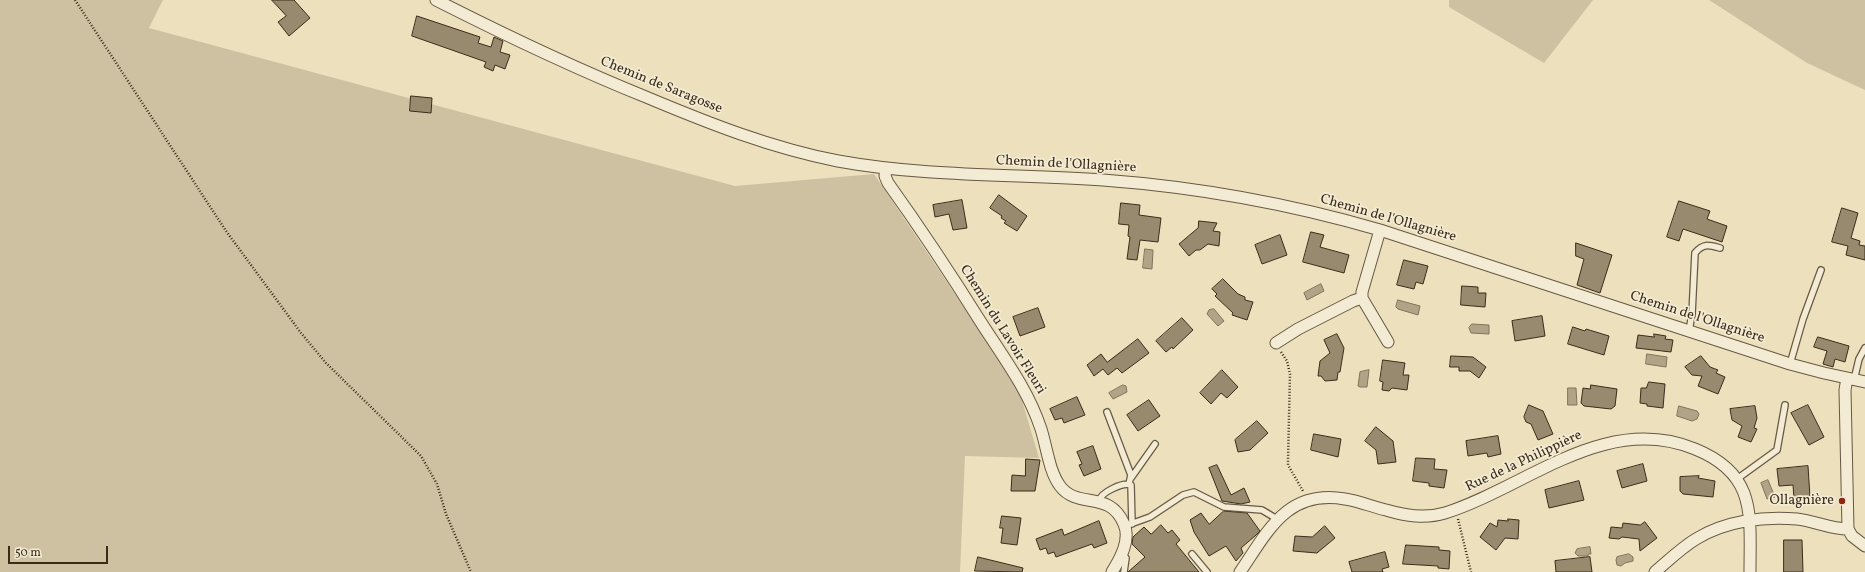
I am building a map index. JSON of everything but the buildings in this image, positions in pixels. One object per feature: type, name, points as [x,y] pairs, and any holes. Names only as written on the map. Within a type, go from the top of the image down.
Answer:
[{"type":"street","name":"Chemin de Saragosse","points":[[436,0],[524,44],[581,70],[742,135],[785,149],[829,159],[886,169]]},
{"type":"street","name":"Chemin de l'Ollagnière","points":[[886,169],[1104,180],[1177,188],[1274,204],[1344,219],[1790,364],[1855,380]]},
{"type":"street","name":"Chemin du Lavoir Fleuri","points":[[886,169],[885,176],[888,183],[936,252],[1021,385],[1038,421],[1053,473],[1060,486],[1070,496],[1099,501],[1110,506],[1129,525]]},
{"type":"street","points":[[1380,230],[1362,292],[1362,298],[1388,342]]},
{"type":"street","points":[[1276,343],[1298,329],[1352,301],[1362,298]]},
{"type":"street","points":[[1855,380],[1845,390],[1848,529],[1852,536],[1865,546]]},
{"type":"street","name":"Rue de la Philippière","points":[[1276,519],[1288,510],[1306,501],[1330,497],[1346,499],[1399,514],[1429,516],[1454,510],[1581,451],[1603,443],[1623,439],[1666,439],[1687,445],[1709,454],[1719,461],[1737,479],[1745,494],[1750,520],[1750,572]]},
{"type":"street","points":[[1655,572],[1696,539],[1714,530],[1750,520],[1781,518],[1798,519],[1833,529],[1848,529]]},
{"type":"street","points":[[1240,572],[1276,519]]},
{"type":"street","points":[[1112,572],[1122,554],[1129,525]]},
{"type":"lane","points":[[1689,331],[1692,314],[1695,253],[1703,246],[1709,245],[1720,248]]},
{"type":"lane","points":[[1790,364],[1803,319],[1821,270]]},
{"type":"lane","points":[[1855,380],[1859,359],[1865,348]]},
{"type":"lane","points":[[1737,479],[1777,450],[1785,405]]},
{"type":"lane","points":[[1107,412],[1132,488],[1129,525],[1158,513],[1183,495],[1194,492],[1224,507],[1255,509],[1268,512],[1276,519]]},
{"type":"lane","points":[[1099,501],[1104,493],[1130,481],[1155,444]]},
{"type":"lane","points":[[1122,554],[1126,558],[1124,572]]},
{"type":"lane","points":[[1192,554],[1207,572]]},
{"type":"path","points":[[75,0],[226,231],[296,328],[326,363],[421,456],[437,484],[446,514],[470,572]]},
{"type":"path","points":[[1276,343],[1287,361],[1290,374],[1288,465],[1303,490],[1306,501]]},
{"type":"path","points":[[1454,510],[1459,523],[1471,572]]},
{"type":"shaded area","points":[[0,0],[163,0],[149,28],[735,186],[874,174],[1018,387],[1039,458],[965,456],[960,572],[0,572]]},
{"type":"shaded area","points":[[1449,0],[1593,0],[1544,63],[1449,7]]},
{"type":"shaded area","points":[[1709,0],[1865,0],[1865,90],[1807,63]]},
{"type":"shaded area","points":[[1145,249],[1153,250],[1152,269],[1143,268]]},
{"type":"shaded area","points":[[1321,284],[1324,291],[1307,300],[1304,293]]},
{"type":"shaded area","points":[[1398,300],[1420,306],[1418,315],[1398,309],[1396,307]]},
{"type":"shaded area","points":[[1214,309],[1224,321],[1218,326],[1207,314],[1209,310]]},
{"type":"shaded area","points":[[1472,324],[1489,325],[1489,334],[1471,333],[1469,328]]},
{"type":"shaded area","points":[[1647,354],[1667,357],[1666,367],[1646,364]]},
{"type":"shaded area","points":[[1369,370],[1367,387],[1358,386],[1360,372]]},
{"type":"shaded area","points":[[1123,385],[1126,386],[1127,392],[1113,399],[1109,393]]},
{"type":"shaded area","points":[[1568,388],[1576,388],[1577,405],[1568,405]]},
{"type":"shaded area","points":[[1679,406],[1697,411],[1699,414],[1697,419],[1692,421],[1677,416]]},
{"type":"shaded area","points":[[1768,480],[1775,497],[1767,499],[1761,483]]},
{"type":"shaded area","points":[[1590,547],[1591,554],[1588,554],[1588,556],[1578,556],[1575,553],[1577,549]]},
{"type":"shaded area","points":[[1629,554],[1633,557],[1633,561],[1625,563],[1621,566],[1617,565],[1617,557]]},
{"type":"place","name":"Ollagnière","points":[[1842,501]]}]
